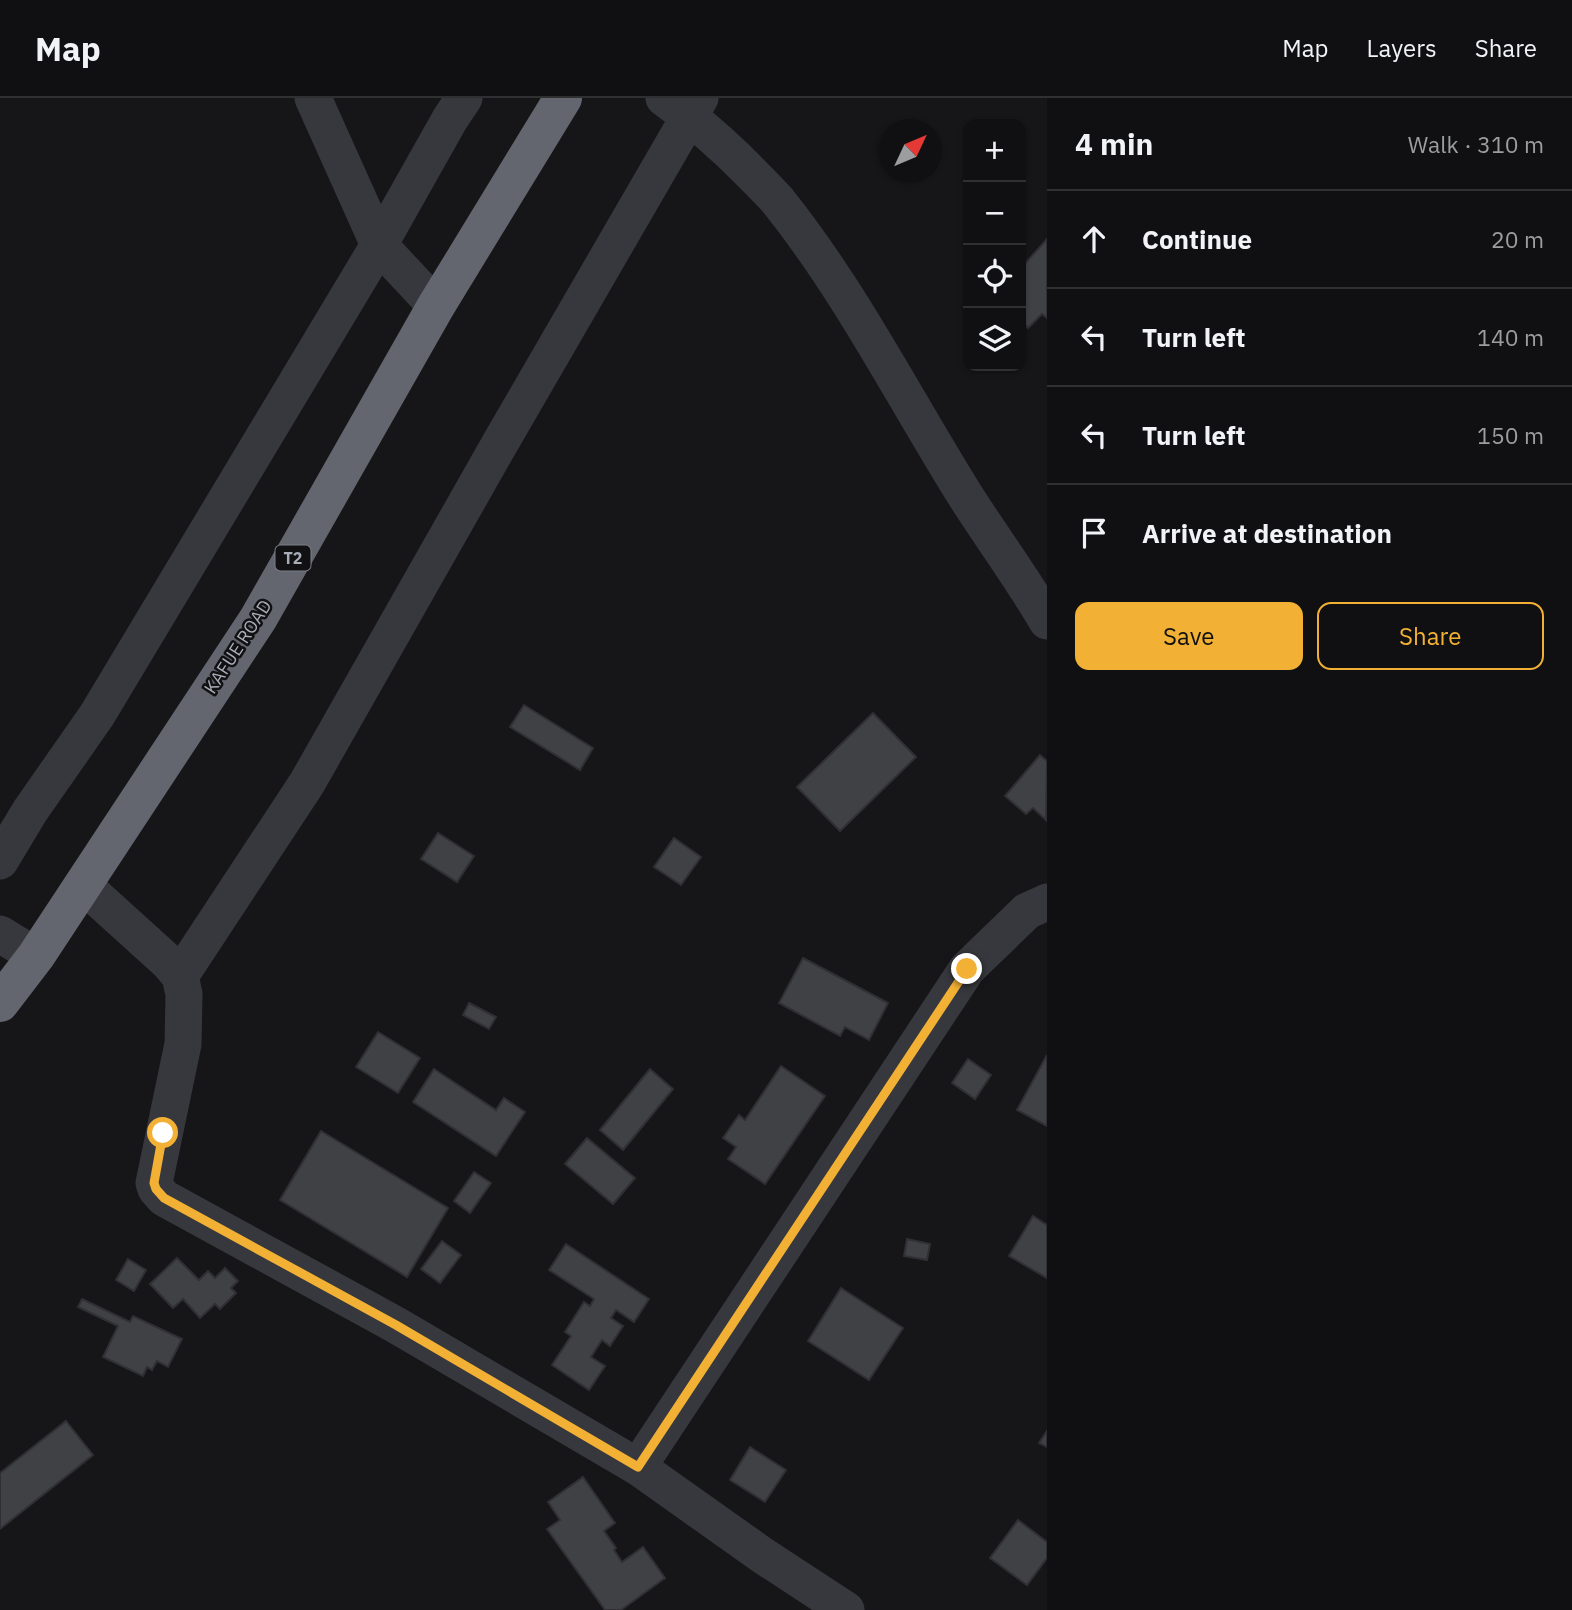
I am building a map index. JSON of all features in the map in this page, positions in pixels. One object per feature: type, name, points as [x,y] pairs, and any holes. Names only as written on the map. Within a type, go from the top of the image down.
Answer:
[{"type":"highway","name":"KAFUE ROAD","points":[[0,1003],[36,956],[258,619],[436,306],[563,98]]},
{"type":"street","points":[[313,98],[379,245],[436,306]]},
{"type":"street","points":[[0,862],[30,811],[97,715],[464,98]]},
{"type":"street","points":[[180,976],[307,783],[492,457],[684,104],[776,199],[824,262],[964,492],[1027,586],[1047,621]]},
{"type":"street","points":[[83,885],[180,976],[184,994],[183,1044],[154,1183],[164,1198],[396,1325],[638,1467],[762,1555],[846,1610]]},
{"type":"street","points":[[638,1467],[967,969],[1027,911],[1047,902]]},
{"type":"street","points":[[0,934],[36,956]]},
{"type":"building","points":[[1047,239],[1047,318],[1042,314],[1028,328],[1026,326],[1026,262]]},
{"type":"building","points":[[524,705],[593,748],[580,770],[510,727]]},
{"type":"building","points":[[873,713],[916,757],[840,831],[797,787]]},
{"type":"building","points":[[1040,755],[1047,761],[1046,820],[1033,808],[1026,814],[1005,796]]},
{"type":"building","points":[[438,833],[474,856],[457,882],[421,859]]},
{"type":"building","points":[[674,838],[701,857],[681,885],[654,867]]},
{"type":"building","points":[[803,958],[888,1003],[869,1040],[845,1027],[840,1036],[779,1003]]},
{"type":"building","points":[[469,1003],[496,1017],[489,1029],[463,1015]]},
{"type":"building","points":[[378,1032],[420,1058],[398,1093],[356,1067]]},
{"type":"building","points":[[1047,1055],[1047,1126],[1017,1110]]},
{"type":"building","points":[[968,1059],[991,1075],[975,1099],[952,1083]]},
{"type":"building","points":[[781,1066],[825,1096],[765,1184],[728,1159],[736,1147],[723,1138],[739,1115],[745,1120]]},
{"type":"building","points":[[434,1069],[496,1110],[504,1098],[525,1112],[496,1156],[413,1102]]},
{"type":"building","points":[[650,1069],[673,1089],[623,1150],[600,1130]]},
{"type":"building","points":[[321,1131],[448,1208],[407,1277],[280,1200]]},
{"type":"building","points":[[587,1138],[635,1178],[613,1204],[565,1164]]},
{"type":"building","points":[[474,1172],[491,1183],[470,1213],[454,1201]]},
{"type":"building","points":[[1033,1216],[1047,1225],[1047,1278],[1009,1256]]},
{"type":"building","points":[[907,1239],[930,1244],[927,1260],[904,1256]]},
{"type":"building","points":[[442,1241],[461,1255],[440,1283],[421,1269]]},
{"type":"building","points":[[566,1244],[649,1299],[634,1322],[616,1310],[611,1318],[623,1326],[610,1346],[602,1340],[591,1357],[605,1366],[589,1390],[552,1365],[571,1336],[565,1332],[584,1302],[590,1306],[594,1299],[549,1270]]},
{"type":"building","points":[[177,1258],[199,1280],[208,1271],[215,1278],[225,1268],[238,1281],[231,1288],[236,1293],[220,1309],[215,1304],[200,1318],[183,1299],[173,1308],[150,1284]]},
{"type":"building","points":[[128,1259],[146,1270],[134,1291],[116,1280]]},
{"type":"building","points":[[841,1288],[903,1328],[869,1380],[808,1341]]},
{"type":"building","points":[[82,1299],[130,1322],[133,1316],[182,1339],[168,1367],[157,1361],[152,1370],[147,1367],[143,1376],[103,1357],[118,1326],[78,1307]]},
{"type":"building","points":[[66,1421],[93,1455],[0,1529],[0,1473]]},
{"type":"building","points":[[1047,1431],[1047,1447],[1039,1443]]},
{"type":"building","points":[[750,1447],[786,1470],[765,1502],[730,1480]]},
{"type":"building","points":[[583,1477],[615,1523],[604,1531],[622,1562],[643,1547],[665,1578],[621,1610],[605,1610],[547,1529],[560,1520],[548,1502]]},
{"type":"building","points":[[1018,1520],[1047,1542],[1047,1558],[1027,1585],[990,1558]]},
{"type":"route","points":[[163,1133],[154,1183],[164,1198],[396,1325],[638,1467],[967,969]]}]
